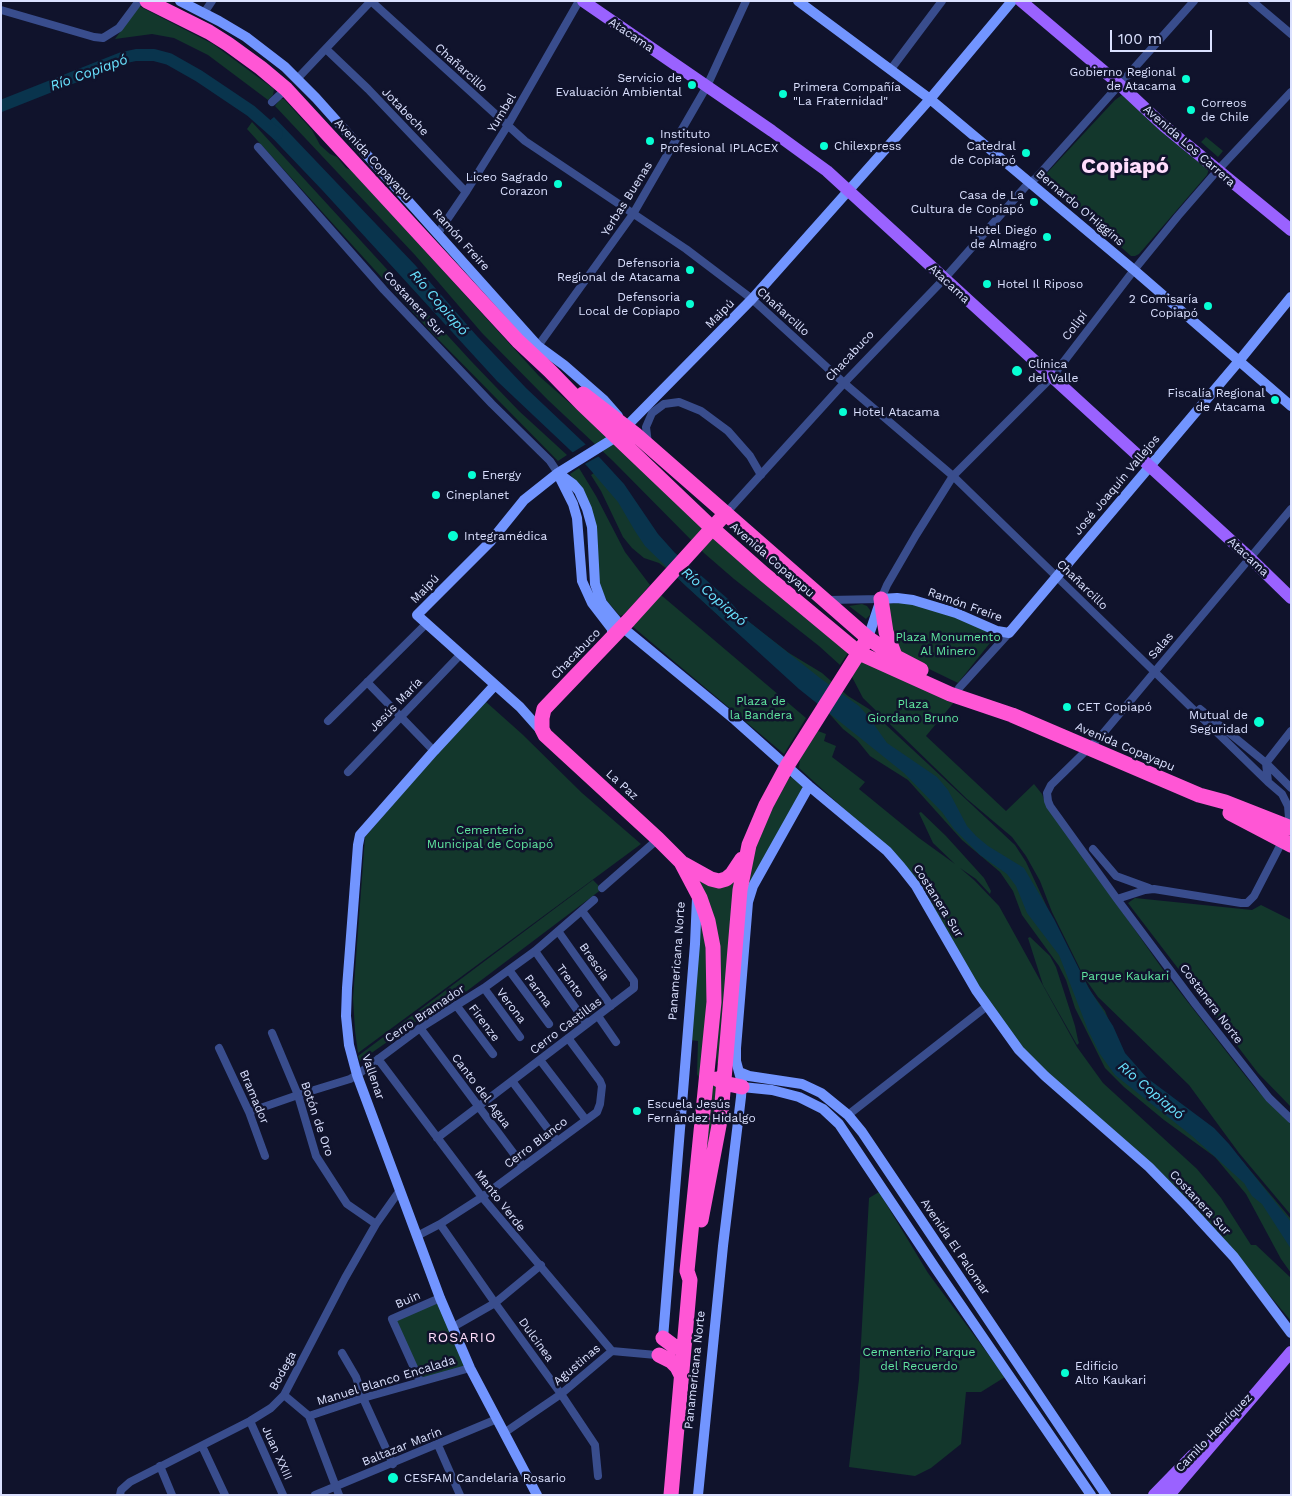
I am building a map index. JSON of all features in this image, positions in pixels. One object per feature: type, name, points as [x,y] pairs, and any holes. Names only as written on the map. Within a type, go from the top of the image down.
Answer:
[{"type":"highway","name":"Avenida Copayapu","points":[[147,1],[209,32],[261,68],[291,84],[512,335],[550,371],[621,432],[712,528],[859,653],[950,694],[1012,715]]},
{"type":"highway","name":"Avenida Copayapu","points":[[621,432],[648,446],[822,599],[868,638],[896,657],[1012,715],[1200,795],[1232,814],[1288,835]]},
{"type":"highway","name":"Chacabuco","points":[[544,710],[726,513]]},
{"type":"highway","points":[[881,599],[886,632],[896,657]]},
{"type":"highway","name":"Panamericana Norte","points":[[690,1280],[695,1272],[702,1212],[719,1130],[740,890],[749,845],[766,805],[787,766],[868,638]]},
{"type":"highway","points":[[544,710],[542,723],[545,735]]},
{"type":"highway","name":"La Paz","points":[[545,735],[681,862],[697,890]]},
{"type":"highway","points":[[681,862],[711,880],[719,881],[726,879],[737,868],[749,845]]},
{"type":"highway","name":"Panamericana Norte","points":[[671,1495],[690,1280],[687,1271],[714,982],[713,947],[708,921],[697,890]]},
{"type":"highway","points":[[735,949],[739,995]]},
{"type":"highway","points":[[710,1032],[714,1038],[712,1072],[714,1076],[724,1083],[741,1079]]},
{"type":"highway","points":[[663,1338],[675,1347],[683,1349]]},
{"type":"highway","points":[[659,1355],[671,1361],[681,1375]]},
{"type":"main road","name":"Atacama","points":[[581,1],[809,158],[849,190],[1250,558],[1291,598]]},
{"type":"main road","name":"Avenida Los Carrera","points":[[1021,1],[1119,84],[1164,126],[1217,171],[1291,230]]},
{"type":"main road","name":"Camilo Henríquez","points":[[1154,1495],[1291,1352]]},
{"type":"main road","name":"Camilo Henríquez","points":[[1169,1495],[1274,1370]]},
{"type":"street","points":[[1,10],[103,38],[119,28],[139,1]]},
{"type":"street","name":"Ramón Freire","points":[[180,1],[232,28],[260,46],[291,84],[438,233],[538,346],[564,365],[604,400],[621,432]]},
{"type":"street","points":[[204,13],[212,1]]},
{"type":"street","points":[[272,102],[371,1]]},
{"type":"street","name":"Chañarcillo","points":[[371,1],[508,126],[540,151],[686,249],[752,299],[844,383],[953,476],[1240,756],[1282,794],[1288,806],[1288,835]]},
{"type":"street","name":"Yumbel","points":[[438,233],[508,126],[581,1]]},
{"type":"street","name":"Yerbas Buenas","points":[[538,346],[633,214],[706,86],[746,1]]},
{"type":"street","name":"Bernardo O'Higgins","points":[[798,1],[930,98],[1134,270],[1291,406]]},
{"type":"street","points":[[891,70],[942,1]]},
{"type":"street","name":"Maipú","points":[[417,615],[490,542],[516,509],[556,475],[621,432],[752,299],[930,98],[1012,1]]},
{"type":"street","name":"Chacabuco","points":[[726,513],[844,383],[944,279],[1194,1]]},
{"type":"street","points":[[1252,1],[1291,34]]},
{"type":"street","name":"Jotabeche","points":[[326,49],[466,192]]},
{"type":"street","name":"Colipí","points":[[868,638],[881,599],[888,585],[916,535],[953,476],[1052,377],[1134,270],[1217,171],[1291,92]]},
{"type":"street","name":"Costanera Sur","points":[[258,147],[384,290],[492,404],[550,461],[573,504],[577,518],[582,582],[592,603],[612,629],[676,670],[887,851],[916,886],[987,1006],[1019,1050],[1045,1076],[1149,1167],[1188,1207],[1234,1257],[1291,1333]]},
{"type":"street","name":"José Joaquín Vallejos","points":[[959,688],[1239,361],[1291,297]]},
{"type":"street","points":[[648,446],[646,427],[652,413],[664,404],[679,402],[706,414],[728,431],[750,456],[761,475]]},
{"type":"street","name":"Costanera Sur","points":[[556,475],[573,484],[583,500],[592,527],[593,576],[597,593],[607,609],[617,632]]},
{"type":"street","name":"Salas","points":[[1047,796],[1051,785],[1090,748],[1112,723],[1291,509]]},
{"type":"street","name":"Ramón Freire","points":[[822,599],[898,598],[923,602],[956,612],[998,631],[1008,633]]},
{"type":"street","name":"La Paz","points":[[417,615],[520,707],[545,735]]},
{"type":"street","points":[[328,721],[426,624]]},
{"type":"street","name":"Jesús María","points":[[348,772],[461,654]]},
{"type":"street","name":"Chañarcillo","points":[[1154,671],[1266,763],[1291,788]]},
{"type":"street","points":[[367,682],[434,750]]},
{"type":"street","name":"Vallenar","points":[[495,686],[366,826],[358,840],[346,1001],[349,1045],[357,1075],[416,1236],[470,1368],[536,1495]]},
{"type":"street","points":[[520,707],[529,710],[544,710]]},
{"type":"street","points":[[1268,782],[1266,763],[1291,732]]},
{"type":"street","name":"Chañarcillo","points":[[1240,756],[1266,763]]},
{"type":"street","name":"Panamericana Norte","points":[[698,1495],[741,1079],[736,1061],[736,1048],[748,902],[753,886],[809,786]]},
{"type":"street","name":"Costanera Norte","points":[[1047,796],[1050,806],[1117,899],[1269,1098],[1291,1119]]},
{"type":"street","points":[[1093,848],[1111,872],[1128,881],[1154,889],[1241,903],[1247,902],[1254,896],[1288,835]]},
{"type":"street","points":[[602,888],[658,839]]},
{"type":"street","points":[[1128,881],[1132,887],[1133,894]]},
{"type":"street","points":[[1117,899],[1154,889]]},
{"type":"street","name":"Panamericana Norte","points":[[663,1338],[695,944],[697,890]]},
{"type":"street","name":"Cerro Bramador","points":[[249,1112],[350,1079],[357,1075],[420,1028],[484,988],[535,952],[594,900]]},
{"type":"street","name":"Cerro Castillas","points":[[438,1138],[634,988],[634,981],[582,911]]},
{"type":"street","name":"Brescia","points":[[558,931],[611,1006]]},
{"type":"street","name":"Trento","points":[[535,952],[587,1024]]},
{"type":"street","name":"Parma","points":[[509,970],[549,1024]]},
{"type":"street","name":"Verona","points":[[484,988],[520,1037]]},
{"type":"street","name":"Firenze","points":[[456,1005],[493,1054]]},
{"type":"street","points":[[848,1115],[987,1006]]},
{"type":"street","points":[[598,1016],[616,1042]]},
{"type":"street","name":"Canto del Agua","points":[[420,1028],[523,1166]]},
{"type":"street","name":"Botón de Oro","points":[[272,1033],[298,1095],[316,1156],[347,1204],[376,1224]]},
{"type":"street","name":"Cerro Blanco","points":[[416,1236],[440,1224],[482,1197],[596,1112],[600,1104],[602,1086],[568,1038]]},
{"type":"street","name":"Bramador","points":[[220,1048],[249,1112],[265,1156]]},
{"type":"street","name":"Manto Verde","points":[[378,1059],[482,1197],[612,1351]]},
{"type":"street","points":[[540,1060],[586,1120]]},
{"type":"street","name":"Avenida El Palomar","points":[[741,1079],[749,1076],[773,1085],[790,1094],[808,1100],[834,1118],[1092,1495]]},
{"type":"street","name":"Avenida El Palomar","points":[[741,1079],[773,1085],[802,1084],[830,1099],[848,1115],[862,1132],[910,1202],[1106,1495]]},
{"type":"street","points":[[512,1081],[558,1141]]},
{"type":"street","name":"Bodega","points":[[120,1495],[121,1490],[130,1482],[250,1421],[271,1408],[284,1395],[345,1278],[376,1224],[400,1190]]},
{"type":"street","points":[[890,1200],[900,1199],[910,1202]]},
{"type":"street","name":"Dulcinea","points":[[440,1224],[595,1445],[598,1476]]},
{"type":"street","points":[[453,1328],[494,1303],[541,1265]]},
{"type":"street","name":"Buin","points":[[420,1381],[392,1319],[440,1298]]},
{"type":"street","points":[[659,1355],[663,1338]]},
{"type":"street","name":"Agustinas","points":[[504,1433],[561,1394],[612,1351],[659,1355]]},
{"type":"street","points":[[342,1352],[356,1377],[363,1398],[393,1464]]},
{"type":"street","name":"Manuel Blanco Encalada","points":[[309,1416],[420,1381],[470,1368]]},
{"type":"street","points":[[284,1395],[309,1416],[337,1491]]},
{"type":"street","name":"Baltazar Marín","points":[[315,1495],[337,1491],[393,1464],[497,1419]]},
{"type":"street","name":"Juan XXIII","points":[[250,1421],[283,1495]]},
{"type":"street","points":[[1061,1450],[1073,1444]]},
{"type":"street","points":[[438,1445],[460,1495]]},
{"type":"street","points":[[202,1446],[225,1495]]},
{"type":"street","points":[[160,1466],[172,1495]]},
{"type":"green space","points":[[139,6],[213,44],[274,89],[273,95],[268,100],[208,55],[174,38],[152,34],[115,39]]},
{"type":"green space","points":[[1122,95],[1209,169],[1207,175],[1139,254],[1135,256],[1131,256],[1046,181],[1045,178],[1046,174],[1115,100]]},
{"type":"green space","points":[[280,99],[284,99],[312,130],[320,145],[330,154],[337,157],[346,168],[351,170],[539,376],[850,650],[840,665],[704,553],[613,461],[548,400],[482,333],[415,255],[275,106]]},
{"type":"green space","points":[[252,122],[471,361],[519,411],[567,455],[558,461],[432,333],[247,129]]},
{"type":"green space","points":[[1206,137],[1223,151],[1218,157],[1201,142]]},
{"type":"green space","points":[[606,465],[654,540],[731,608],[789,653],[822,673],[848,696],[869,709],[1015,845],[1026,862],[1054,922],[1091,992],[1105,1011],[1122,1052],[1147,1080],[1238,1156],[1291,1219],[1291,1273],[1281,1259],[1246,1194],[1215,1157],[1164,1120],[1124,1087],[1105,1068],[1075,1008],[1066,980],[1059,966],[1022,915],[1013,891],[1000,872],[962,840],[908,780],[870,756],[857,740],[843,729],[817,700],[732,628],[671,572],[659,563],[644,558],[632,548],[623,537],[601,491],[591,475]]},
{"type":"green space","points":[[579,468],[625,552],[650,585],[625,614],[620,616],[607,601],[599,585],[583,492],[570,474]]},
{"type":"green space","name":"Plaza de la Bandera","points":[[661,595],[806,718],[784,754],[632,626]]},
{"type":"green space","name":"Plaza Monumento Al Minero","points":[[905,602],[931,607],[998,633],[958,683],[895,650],[888,604]]},
{"type":"green space","points":[[862,604],[870,610],[870,615],[866,619],[849,606]]},
{"type":"green space","name":"Parque Kaukari","points":[[863,658],[955,701],[926,736],[1006,811],[1034,784],[1042,794],[1045,802],[1166,974],[1256,1089],[1291,1123],[1291,1215],[1239,1153],[1189,1085],[1098,997],[1084,977],[1052,912],[1040,881],[1026,856],[1012,837],[967,799],[863,698],[852,677]]},
{"type":"green space","name":"Cementerio Municipal de Copiapó","points":[[485,701],[522,734],[582,793],[641,844],[358,1053],[353,998],[365,837]]},
{"type":"green space","name":"Parque Kaukari","points":[[818,731],[826,734],[824,741],[836,746],[832,757],[865,782],[859,789],[919,838],[955,864],[933,843],[919,813],[921,812],[946,836],[984,878],[991,891],[990,894],[976,879],[960,868],[999,906],[1077,1047],[1103,1083],[1197,1169],[1221,1198],[1251,1245],[1256,1245],[1291,1278],[1291,1321],[1245,1266],[1021,1049],[999,1022],[900,860],[799,768],[800,759]]},
{"type":"green space","points":[[789,778],[796,778],[802,786],[802,790],[749,893],[746,874],[754,843]]},
{"type":"green space","points":[[738,873],[720,1066],[717,1063],[716,1056],[721,998],[720,957],[693,876]]},
{"type":"green space","points":[[593,880],[602,889],[459,997],[440,1005],[360,1061],[358,1056]]},
{"type":"green space","points":[[1135,898],[1252,910],[1261,905],[1291,920],[1291,1107],[1258,1073],[1128,903]]},
{"type":"green space","points":[[703,923],[707,943],[708,994],[700,1080],[697,1074],[698,1041],[690,1040],[700,924]]},
{"type":"green space","points":[[1030,937],[1050,956],[1056,967],[1075,1026],[1079,1043],[1077,1045],[1043,985],[1028,938]]},
{"type":"green space","points":[[712,1083],[719,1086],[710,1153],[702,1157]]},
{"type":"green space","name":"Cementerio Parque del Recuerdo","points":[[879,1192],[928,1273],[1005,1377],[981,1392],[966,1392],[961,1444],[931,1468],[915,1476],[849,1467],[859,1379],[869,1198]]},
{"type":"green space","points":[[440,1298],[470,1368],[420,1381],[392,1319]]},
{"type":"water","points":[[274,117],[416,266],[476,335],[526,388],[601,459],[624,484],[658,534],[675,553],[728,599],[743,617],[820,678],[859,706],[887,743],[937,777],[948,790],[967,826],[976,836],[988,846],[1024,868],[1054,919],[1088,987],[1113,1026],[1125,1053],[1147,1078],[1214,1128],[1229,1144],[1291,1222],[1291,1249],[1262,1204],[1252,1196],[1244,1183],[1192,1136],[1115,1075],[1100,1054],[1088,1030],[1059,955],[1027,913],[1016,886],[1007,874],[980,855],[904,773],[799,689],[645,546],[618,502],[587,466],[497,381],[262,127]]},
{"type":"pier","points":[[588,443],[601,455],[583,465],[570,454]]},
{"type":"waterway","name":"Río Copiapó","points":[[1,106],[122,58],[136,55],[154,55],[169,59],[199,76],[251,111],[277,134]]},
{"type":"place","name":"Gobierno Regional de Atacama","points":[[1186,79]]},
{"type":"place","name":"Servicio de Evaluación Ambiental","points":[[692,85]]},
{"type":"place","name":"Primera Compañía \"La Fraternidad\"","points":[[783,94]]},
{"type":"place","name":"Correos de Chile","points":[[1191,110]]},
{"type":"place","name":"Instituto Profesional IPLACEX","points":[[650,141]]},
{"type":"place","name":"Chilexpress","points":[[824,146]]},
{"type":"place","name":"Catedral de Copiapó","points":[[1026,153]]},
{"type":"place","name":"Liceo Sagrado Corazon","points":[[558,184]]},
{"type":"place","name":"Casa de La Cultura de Copiapó","points":[[1034,202]]},
{"type":"place","name":"Hotel Diego de Almagro","points":[[1047,237]]},
{"type":"place","name":"Defensoria Regional de Atacama","points":[[690,270]]},
{"type":"place","name":"Hotel Il Riposo","points":[[987,284]]},
{"type":"place","name":"Defensoria Local de Copiapo","points":[[690,304]]},
{"type":"place","name":"2 Comisaría Copiapó","points":[[1208,306]]},
{"type":"place","name":"Clínica del Valle","points":[[1017,371]]},
{"type":"place","name":"Fiscalía Regional de Atacama","points":[[1275,400]]},
{"type":"place","name":"Hotel Atacama","points":[[843,412]]},
{"type":"place","name":"Energy","points":[[472,475]]},
{"type":"place","name":"Cineplanet","points":[[436,495]]},
{"type":"place","name":"Integramédica","points":[[453,536]]},
{"type":"place","name":"CET Copiapó","points":[[1067,707]]},
{"type":"place","name":"Mutual de Seguridad","points":[[1259,722]]},
{"type":"place","name":"Escuela Jesús Fernández Hidalgo","points":[[637,1111]]},
{"type":"place","name":"Edificio Alto Kaukari","points":[[1065,1373]]},
{"type":"place","name":"CESFAM Candelaria Rosario","points":[[393,1478]]},
{"type":"district","name":"Copiapó","points":[[1125,167]]},
{"type":"district","name":"ROSARIO","points":[[462,1338]]},
{"type":"park label","name":"Plaza Giordano Bruno","points":[[913,711]]}]
